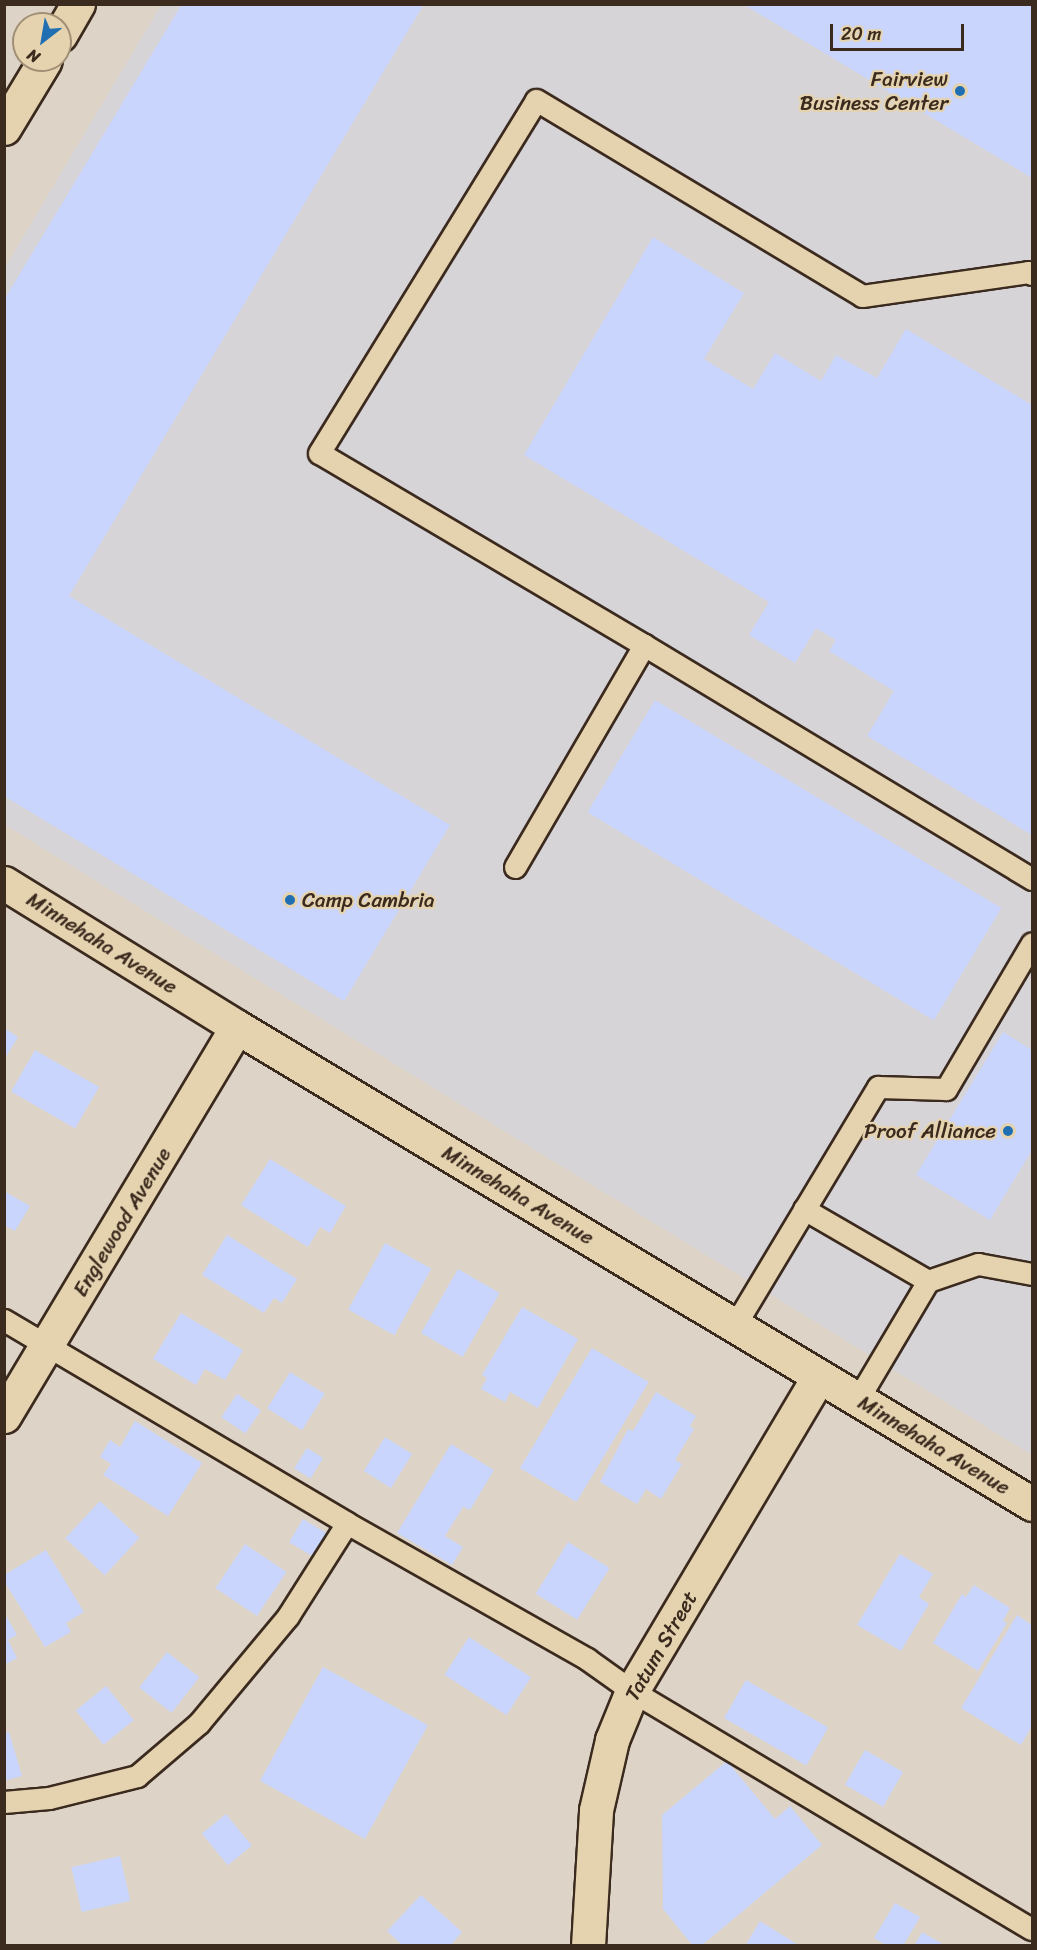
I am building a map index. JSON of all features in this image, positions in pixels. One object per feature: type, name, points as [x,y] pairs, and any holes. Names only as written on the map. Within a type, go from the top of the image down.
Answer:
[{"type":"street","points":[[5,127],[38,72]]},
{"type":"street","name":"Minnehaha Avenue","points":[[4,883],[237,1027],[1032,1504]]},
{"type":"street","name":"Englewood Avenue","points":[[4,1416],[48,1347],[237,1027]]},
{"type":"street","name":"Tatum Street","points":[[588,1946],[596,1810],[612,1740],[632,1691],[819,1376]]},
{"type":"lane","points":[[1032,274],[1028,272],[862,296],[536,100],[320,453],[1032,879]]},
{"type":"lane","points":[[515,867],[644,645]]},
{"type":"lane","points":[[735,1325],[878,1087],[946,1089],[1032,943]]},
{"type":"lane","points":[[804,1209],[928,1281]]},
{"type":"lane","points":[[858,1399],[928,1281],[978,1264],[1032,1274]]},
{"type":"lane","points":[[4,1320],[347,1523],[587,1659],[632,1691],[1032,1929]]},
{"type":"lane","points":[[4,1802],[49,1798],[137,1776],[199,1723],[274,1634],[288,1616],[347,1523]]},
{"type":"shaded area","points":[[161,5],[1032,5],[1032,1455],[5,825],[5,267]]},
{"type":"building","points":[[182,4],[424,4],[69,596],[450,825],[344,1001],[4,796],[4,300]]},
{"type":"building","name":"Fairview Business Center","points":[[743,4],[1032,4],[1032,178]]},
{"type":"building","points":[[653,237],[744,293],[704,359],[753,389],[775,353],[821,381],[836,355],[877,378],[906,329],[1032,405],[1032,835],[867,736],[894,691],[829,651],[836,640],[816,628],[795,663],[749,635],[769,602],[524,455]]},
{"type":"building","points":[[655,700],[1001,908],[934,1020],[588,812]]},
{"type":"building","points":[[4,1028],[18,1037],[4,1060]]},
{"type":"building","points":[[1003,1032],[1032,1050],[1032,1150],[990,1220],[916,1175]]},
{"type":"building","points":[[35,1050],[99,1087],[75,1129],[11,1092]]},
{"type":"building","points":[[270,1159],[346,1206],[330,1233],[320,1227],[308,1247],[241,1205]]},
{"type":"building","points":[[4,1191],[30,1206],[15,1231],[4,1225]]},
{"type":"building","points":[[227,1235],[297,1279],[282,1303],[274,1298],[264,1313],[202,1275]]},
{"type":"building","points":[[385,1243],[431,1269],[395,1335],[348,1309]]},
{"type":"building","points":[[458,1269],[500,1293],[463,1357],[421,1333]]},
{"type":"building","points":[[522,1307],[578,1339],[538,1408],[510,1392],[505,1402],[481,1389],[487,1378],[482,1375]]},
{"type":"building","points":[[181,1313],[243,1350],[225,1380],[205,1369],[196,1385],[153,1359]]},
{"type":"building","points":[[592,1348],[649,1382],[576,1502],[520,1468]]},
{"type":"building","points":[[290,1372],[325,1394],[302,1430],[267,1408]]},
{"type":"building","points":[[656,1392],[696,1416],[690,1426],[694,1429],[675,1460],[682,1464],[661,1499],[646,1489],[637,1504],[600,1482],[628,1429],[633,1431]]},
{"type":"building","points":[[237,1394],[261,1410],[245,1433],[221,1417]]},
{"type":"building","points":[[135,1421],[202,1463],[168,1516],[103,1475],[111,1464],[100,1457],[110,1440],[120,1447]]},
{"type":"building","points":[[385,1437],[412,1454],[391,1488],[364,1471]]},
{"type":"building","points":[[451,1444],[494,1470],[470,1510],[463,1507],[445,1536],[463,1547],[452,1565],[397,1533]]},
{"type":"building","points":[[307,1448],[323,1458],[310,1478],[294,1468]]},
{"type":"building","points":[[100,1501],[139,1538],[105,1575],[65,1538]]},
{"type":"building","points":[[303,1519],[328,1534],[314,1557],[289,1542]]},
{"type":"building","points":[[568,1542],[610,1568],[577,1620],[536,1594]]},
{"type":"building","points":[[245,1544],[286,1572],[257,1616],[215,1588]]},
{"type":"building","points":[[46,1550],[84,1612],[66,1623],[71,1632],[45,1647],[4,1581],[4,1575]]},
{"type":"building","points":[[900,1554],[933,1574],[919,1597],[929,1604],[901,1651],[857,1625]]},
{"type":"building","points":[[974,1585],[1010,1608],[1003,1621],[1007,1623],[978,1671],[933,1643],[962,1594],[966,1597]]},
{"type":"building","points":[[4,1612],[17,1635],[8,1640],[17,1658],[4,1665]]},
{"type":"building","points":[[1017,1615],[1032,1625],[1032,1726],[1021,1745],[961,1708]]},
{"type":"building","points":[[469,1637],[531,1677],[507,1715],[444,1675]]},
{"type":"building","points":[[167,1652],[199,1677],[172,1713],[139,1687]]},
{"type":"building","points":[[323,1667],[428,1725],[365,1839],[260,1781]]},
{"type":"building","points":[[746,1680],[828,1728],[806,1766],[724,1718]]},
{"type":"building","points":[[106,1686],[134,1720],[103,1745],[76,1711]]},
{"type":"building","points":[[9,1732],[22,1776],[4,1781],[4,1733]]},
{"type":"building","points":[[865,1750],[903,1772],[883,1807],[845,1785]]},
{"type":"building","points":[[727,1761],[775,1819],[790,1806],[822,1845],[701,1946],[693,1946],[663,1909],[662,1815]]},
{"type":"building","points":[[226,1814],[252,1846],[228,1865],[202,1834]]},
{"type":"building","points":[[120,1856],[130,1901],[82,1912],[71,1867]]},
{"type":"building","points":[[421,1895],[462,1932],[450,1946],[403,1946],[387,1931]]},
{"type":"building","points":[[895,1903],[920,1917],[903,1946],[887,1946],[874,1938]]},
{"type":"building","points":[[760,1921],[800,1946],[745,1946]]},
{"type":"building","points":[[922,1932],[946,1946],[914,1946]]},
{"type":"place","name":"Fairview Business Center","points":[[960,91]]},
{"type":"place","name":"Camp Cambria","points":[[290,900]]},
{"type":"place","name":"Proof Alliance","points":[[1008,1131]]}]
